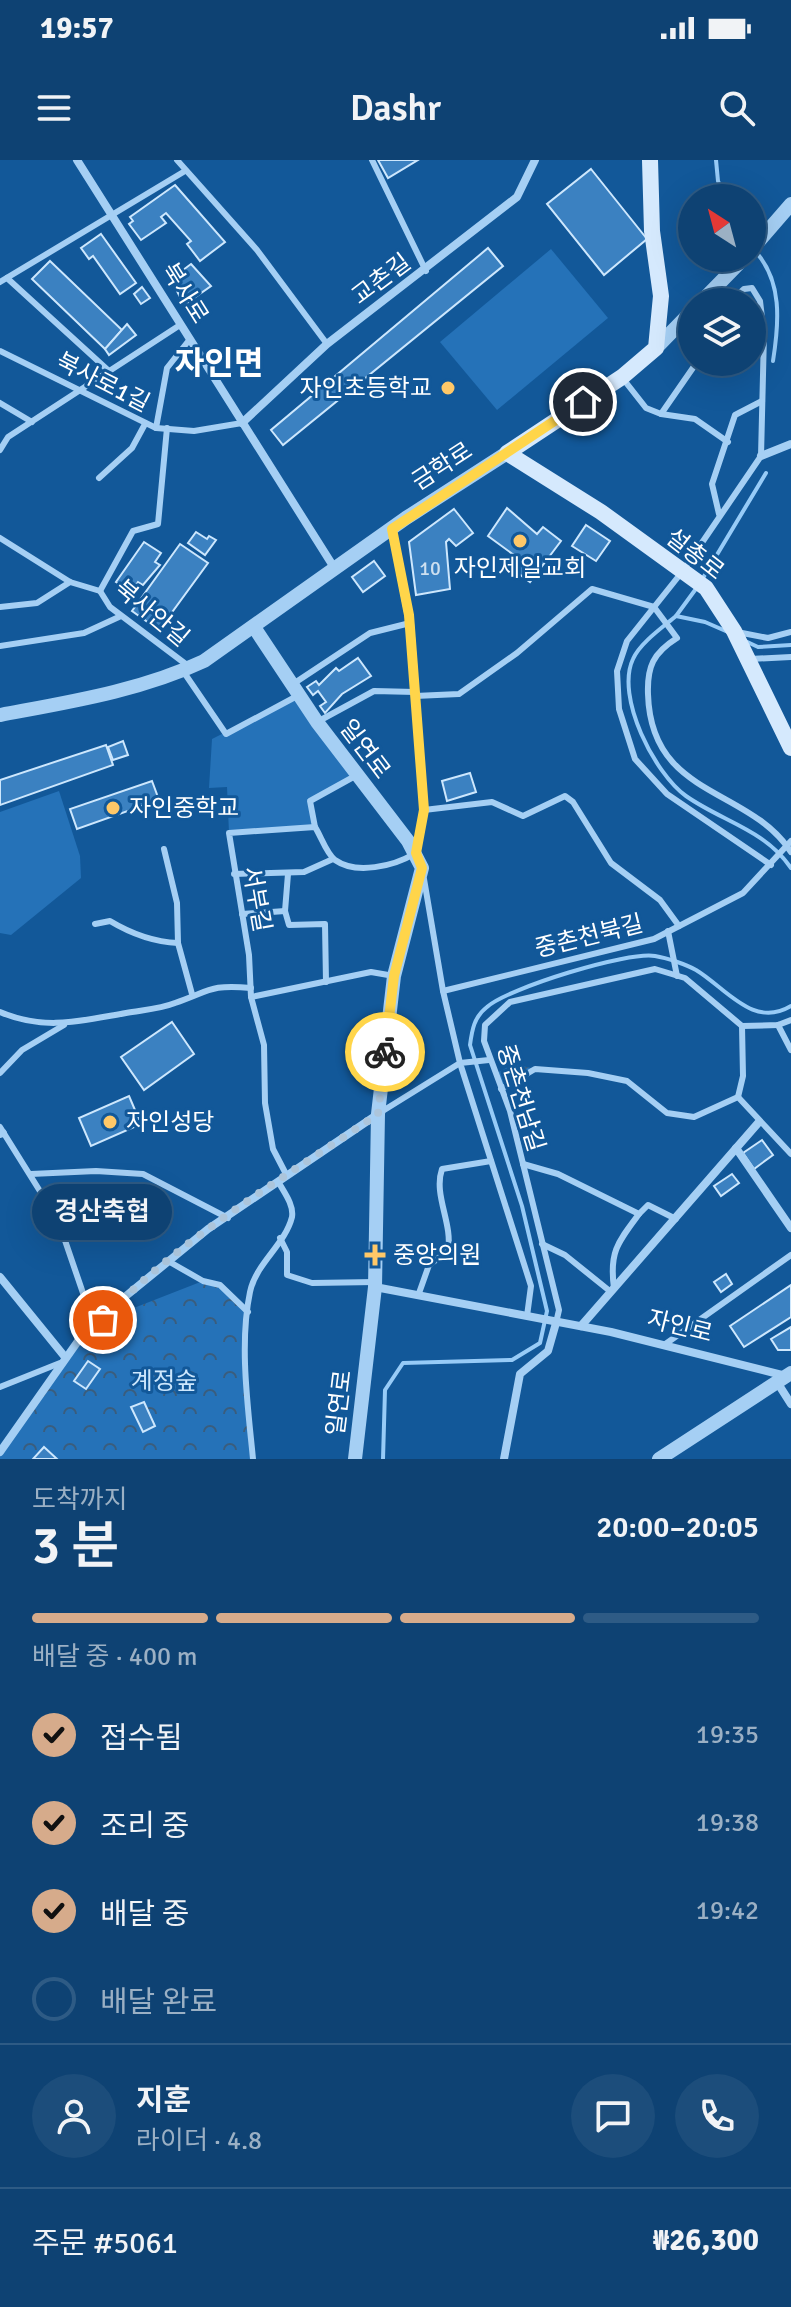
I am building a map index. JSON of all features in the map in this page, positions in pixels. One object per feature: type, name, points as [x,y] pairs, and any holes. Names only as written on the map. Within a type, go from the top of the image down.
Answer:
[{"type":"main road","points":[[650,160],[652,231],[661,296],[656,348]]},
{"type":"main road","name":"금학로","points":[[507,453],[622,377],[656,348]]},
{"type":"main road","name":"설총로","points":[[507,453],[593,507],[706,588],[734,631],[791,748]]},
{"type":"street","name":"북사로","points":[[77,160],[336,570]]},
{"type":"street","name":"교촌길","points":[[242,423],[327,344],[426,271],[517,197],[535,160]]},
{"type":"street","points":[[766,233],[791,204]]},
{"type":"street","points":[[718,288],[731,272]]},
{"type":"street","name":"금학로","points":[[656,348],[678,325]]},
{"type":"street","points":[[761,456],[791,444]]},
{"type":"street","name":"금학로","points":[[254,627],[392,529],[507,453]]},
{"type":"street","points":[[392,529],[410,623],[424,810],[416,853]]},
{"type":"street","points":[[0,715],[76,701],[186,669],[254,627]]},
{"type":"street","name":"일연로","points":[[254,627],[317,722],[416,853],[422,868],[394,976],[378,1114],[375,1285],[355,1459]]},
{"type":"street","points":[[0,1452],[83,1334],[103,1320],[168,1261],[378,1114]]},
{"type":"street","points":[[581,1326],[759,1122]]},
{"type":"street","points":[[736,1148],[791,1228]]},
{"type":"street","points":[[0,1277],[63,1360]]},
{"type":"street","name":"자인로","points":[[375,1285],[581,1326],[785,1377]]},
{"type":"street","points":[[504,1459],[520,1374],[548,1351],[556,1323]]},
{"type":"street","points":[[659,1459],[785,1377],[791,1404]]},
{"type":"lane","points":[[177,160],[257,250],[327,344]]},
{"type":"lane","points":[[372,160],[426,271]]},
{"type":"lane","points":[[110,372],[4,280],[185,171]]},
{"type":"lane","points":[[0,450],[8,437],[180,325]]},
{"type":"lane","points":[[156,428],[167,368],[190,339]]},
{"type":"lane","name":"북사로1길","points":[[0,351],[156,428],[194,431],[242,423]]},
{"type":"lane","points":[[661,414],[687,376]]},
{"type":"lane","points":[[763,376],[761,456],[682,572],[627,641],[617,671],[619,709],[635,759],[667,794],[771,865]]},
{"type":"lane","points":[[622,377],[646,408],[661,414],[695,419],[728,442]]},
{"type":"lane","points":[[719,514],[712,484],[735,415],[762,401]]},
{"type":"lane","points":[[0,403],[32,422]]},
{"type":"lane","points":[[99,478],[132,448],[145,424]]},
{"type":"lane","points":[[100,591],[133,531],[158,524],[167,428]]},
{"type":"lane","name":"북사안길","points":[[0,538],[70,582],[100,591],[110,607],[186,669],[226,734],[296,690]]},
{"type":"lane","points":[[0,607],[37,603],[70,582]]},
{"type":"lane","points":[[317,722],[374,691],[459,694],[517,653],[592,589],[654,607],[677,638],[666,645],[647,670],[648,701],[657,740],[681,774],[772,831],[790,846]]},
{"type":"lane","points":[[0,646],[84,633],[121,616]]},
{"type":"lane","points":[[296,690],[370,633],[410,623]]},
{"type":"lane","points":[[734,631],[768,638],[791,632]]},
{"type":"lane","points":[[746,659],[791,657]]},
{"type":"lane","points":[[357,775],[310,801],[315,827],[333,859],[353,868],[399,863],[416,853]]},
{"type":"lane","points":[[424,810],[492,802],[523,816],[565,796],[573,802],[611,863],[660,900],[679,926]]},
{"type":"lane","name":"서부길","points":[[287,1176],[273,1149],[265,1103],[264,1045],[251,997],[229,833],[315,827]]},
{"type":"lane","name":"중촌천북길","points":[[443,991],[654,939],[743,893],[790,846]]},
{"type":"lane","points":[[164,849],[177,903],[178,943],[192,994]]},
{"type":"lane","points":[[234,874],[304,872],[333,859]]},
{"type":"lane","points":[[422,868],[443,991],[460,1063],[531,1286],[527,1316]]},
{"type":"lane","points":[[288,874],[285,911],[289,925],[325,924],[326,982]]},
{"type":"lane","points":[[242,914],[285,911]]},
{"type":"lane","points":[[95,924],[110,921],[128,932],[150,936],[159,942],[178,943]]},
{"type":"lane","points":[[668,931],[677,976]]},
{"type":"lane","name":"중촌천남길","points":[[556,1323],[559,1310],[523,1164],[484,1041],[485,1025],[510,1002],[655,969],[677,976],[707,995],[742,1026]]},
{"type":"lane","points":[[251,997],[371,972],[394,976]]},
{"type":"lane","points":[[0,1012],[17,1019],[64,1025],[174,1003],[192,994],[224,986],[251,988]]},
{"type":"lane","points":[[738,1097],[743,1076],[742,1026],[778,1025],[791,1020]]},
{"type":"lane","points":[[0,1073],[22,1050],[64,1025]]},
{"type":"lane","points":[[778,1025],[791,1050]]},
{"type":"lane","points":[[378,1114],[460,1063],[489,1060]]},
{"type":"lane","points":[[501,1089],[535,1069],[588,1073],[627,1081],[667,1113],[694,1117],[738,1097]]},
{"type":"lane","points":[[738,1097],[759,1122],[790,1150]]},
{"type":"lane","points":[[1,1131],[58,1220],[84,1296],[103,1320]]},
{"type":"lane","points":[[418,1296],[429,1265],[448,1251],[451,1234],[438,1180],[442,1169],[491,1161]]},
{"type":"lane","points":[[523,1164],[558,1174],[639,1214]]},
{"type":"lane","points":[[31,1174],[96,1171],[143,1174],[228,1218]]},
{"type":"lane","points":[[253,1459],[245,1369],[248,1312],[250,1291],[261,1264],[292,1217],[291,1205],[279,1183]]},
{"type":"lane","points":[[612,1290],[611,1268],[615,1246],[639,1214],[648,1205],[676,1219]]},
{"type":"lane","points":[[280,1238],[287,1252],[287,1275],[312,1283],[375,1285]]},
{"type":"lane","points":[[542,1244],[565,1255],[612,1290]]},
{"type":"lane","points":[[664,1345],[791,1255]]},
{"type":"lane","points":[[168,1261],[203,1281],[220,1285],[248,1312]]},
{"type":"lane","points":[[0,1387],[63,1360]]},
{"type":"green space","points":[[551,249],[608,318],[497,410],[440,342]]},
{"type":"green space","points":[[299,695],[357,775],[310,801],[315,827],[229,833],[227,787],[209,788],[212,739]]},
{"type":"green space","points":[[59,791],[80,856],[81,878],[11,935],[0,933],[0,812]]},
{"type":"green space","points":[[514,1064],[535,1069],[501,1089],[495,1074]]},
{"type":"green space","name":"계정숲","points":[[203,1281],[220,1285],[248,1312],[242,1366],[252,1459],[0,1459],[0,1452],[83,1334],[103,1320]]},
{"type":"building","points":[[378,160],[418,160],[388,178]]},
{"type":"building","points":[[591,169],[647,239],[604,275],[547,204]]},
{"type":"building","points":[[175,185],[225,242],[200,261],[187,244],[191,241],[166,213],[161,217],[166,223],[141,240],[129,224],[133,221],[130,217]]},
{"type":"building","points":[[101,234],[136,283],[120,294],[93,256],[89,259],[81,248]]},
{"type":"building","points":[[488,248],[503,266],[283,445],[271,430]]},
{"type":"building","points":[[50,261],[122,330],[105,349],[32,279]]},
{"type":"building","points":[[191,264],[211,286],[184,305],[171,279]]},
{"type":"building","points":[[142,287],[150,298],[141,304],[134,294]]},
{"type":"building","points":[[127,324],[136,335],[109,355],[105,349]]},
{"type":"building","points":[[507,508],[537,534],[543,527],[561,541],[530,582],[511,568],[518,558],[488,536]]},
{"type":"building","points":[[454,509],[473,533],[456,546],[449,539],[446,542],[450,589],[416,595],[409,542]]},
{"type":"building","points":[[586,525],[610,541],[596,561],[572,546]]},
{"type":"building","points":[[196,532],[207,539],[209,536],[216,540],[205,555],[188,543]]},
{"type":"building","points":[[144,542],[161,553],[155,562],[160,565],[143,585],[138,582],[134,588],[128,584],[125,588],[116,582]]},
{"type":"building","points":[[180,544],[208,563],[159,630],[132,611]]},
{"type":"building","points":[[374,561],[385,576],[363,592],[352,577]]},
{"type":"building","points":[[358,658],[371,676],[342,694],[325,713],[320,706],[326,702],[318,691],[313,695],[307,687],[316,681],[319,685],[336,668],[339,671]]},
{"type":"building","points":[[123,741],[128,755],[113,760],[108,747]]},
{"type":"building","points":[[106,745],[113,765],[0,805],[0,780]]},
{"type":"building","points":[[470,773],[476,792],[447,801],[442,781]]},
{"type":"building","points":[[152,781],[159,800],[77,829],[70,809]]},
{"type":"building","points":[[172,1022],[194,1054],[144,1090],[121,1057]]},
{"type":"building","points":[[129,1096],[141,1124],[91,1146],[79,1118]]},
{"type":"building","points":[[762,1140],[773,1155],[754,1169],[743,1153]]},
{"type":"building","points":[[732,1174],[739,1183],[721,1196],[714,1186]]},
{"type":"building","points":[[726,1274],[732,1284],[721,1292],[714,1282]]},
{"type":"building","points":[[791,1285],[791,1317],[744,1347],[730,1326]]},
{"type":"building","points":[[791,1327],[791,1350],[778,1350],[771,1339]]},
{"type":"building","points":[[88,1361],[100,1369],[86,1389],[74,1381]]},
{"type":"building","points":[[144,1402],[155,1426],[143,1432],[131,1407]]},
{"type":"building","points":[[44,1447],[57,1459],[33,1459]]},
{"type":"waterway","points":[[716,160],[719,184]]},
{"type":"waterway","points":[[766,268],[777,302],[773,361]]},
{"type":"waterway","points":[[703,578],[766,473]]},
{"type":"waterway","points":[[676,616],[698,586]]},
{"type":"waterway","points":[[728,632],[705,622],[676,616],[652,636],[636,653],[629,675],[634,713],[651,753],[674,785],[700,805],[756,835],[791,868]]},
{"type":"waterway","points":[[743,640],[758,647],[791,645]]},
{"type":"waterway","points":[[383,1459],[385,1390],[403,1363],[512,1360],[540,1343],[547,1311],[522,1206],[470,1045],[479,1015],[499,999],[542,981],[641,956],[660,957],[692,968],[752,1009],[764,1013],[791,1006]]},
{"type":"way so far","points":[[103,1320],[121,1300],[208,1229],[378,1114],[385,1052]]},
{"type":"place","name":"자인초등학교","points":[[448,388]]},
{"type":"place","name":"자인제일교회","points":[[520,541]]},
{"type":"place","name":"자인중학교","points":[[113,808]]},
{"type":"place","name":"자인성당","points":[[110,1122]]},
{"type":"place","name":"중앙의원","points":[[375,1255]]},
{"type":"place","name":"경산축협","points":[[103,1320]]},
{"type":"district","name":"자인면","points":[[219,363]]},
{"type":"route","points":[[385,1052],[394,976],[422,868],[416,853],[424,810],[409,615],[392,529],[583,402]]}]
